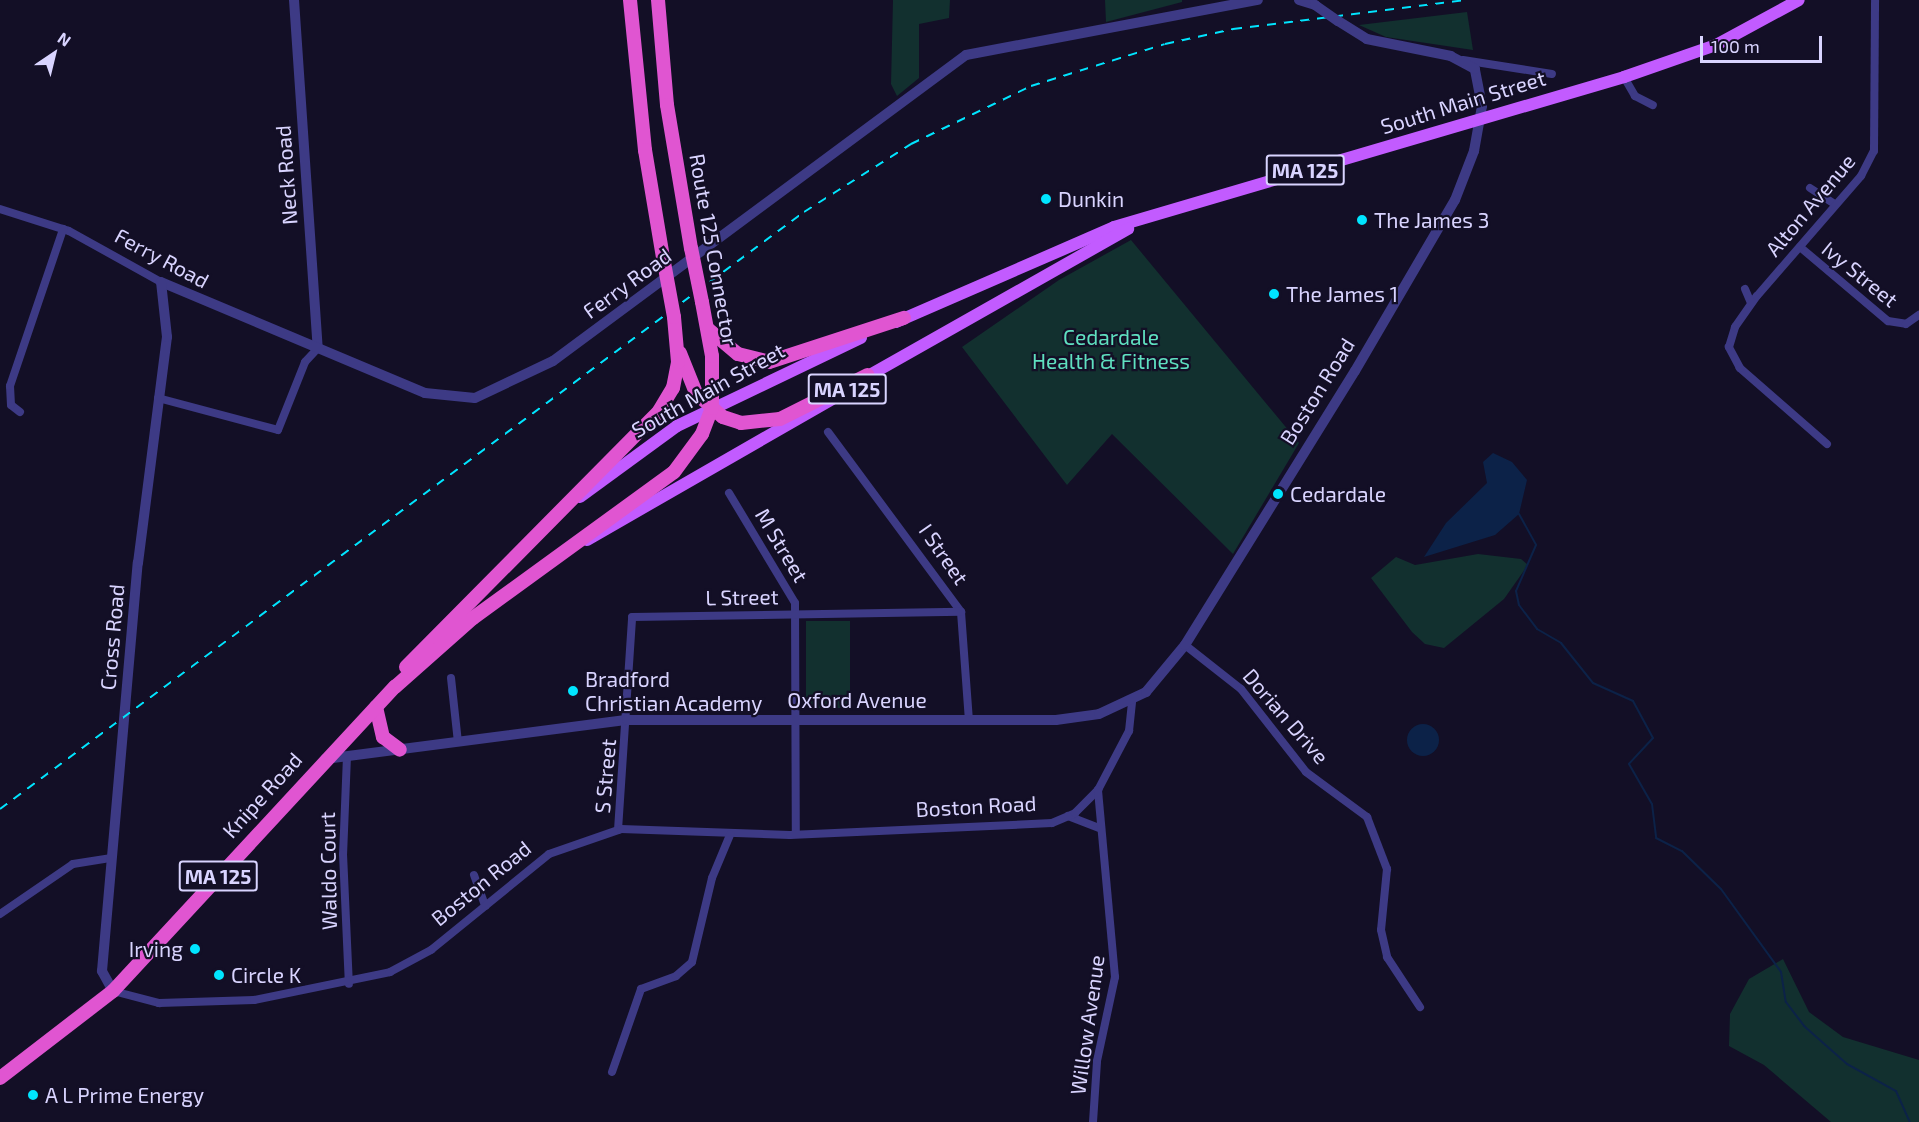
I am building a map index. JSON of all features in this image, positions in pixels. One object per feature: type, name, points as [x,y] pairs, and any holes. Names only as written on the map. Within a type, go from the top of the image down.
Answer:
[{"type":"highway","points":[[630,0],[645,150],[679,348],[691,384],[712,408],[741,423],[770,422],[868,375]]},
{"type":"highway","name":"Route 125 Connector","points":[[567,550],[664,481],[690,454],[712,408],[708,329],[691,248],[668,105],[658,0]]},
{"type":"highway","points":[[708,329],[738,354],[769,362],[904,318]]},
{"type":"highway","points":[[568,504],[664,404],[679,348]]},
{"type":"highway","name":"South Main Street","points":[[354,728],[453,617],[568,504]]},
{"type":"highway","name":"South Main Street","points":[[322,760],[376,706],[473,618],[567,550]]},
{"type":"highway","points":[[376,706],[383,737],[400,750]]},
{"type":"highway","name":"Knipe Road","points":[[112,991],[322,760]]},
{"type":"highway","name":"MA 125","points":[[0,1078],[112,991]]},
{"type":"main road","name":"South Main Street","points":[[568,504],[648,444],[712,408],[904,318],[1130,223],[1624,77],[1716,45],[1799,0]]},
{"type":"main road","name":"South Main Street","points":[[567,550],[628,520],[868,375],[1128,230],[1130,223]]},
{"type":"street","name":"Neck Road","points":[[294,0],[318,348]]},
{"type":"street","name":"Ferry Road","points":[[0,209],[63,229],[161,282],[425,393],[459,399],[494,393],[553,361],[966,55],[1258,0]]},
{"type":"street","points":[[1299,0],[1312,3],[1367,39],[1462,60],[1552,74]]},
{"type":"street","name":"Alton Avenue","points":[[1827,444],[1740,368],[1729,347],[1751,303],[1861,176],[1874,151],[1875,0]]},
{"type":"street","points":[[1462,60],[1479,75],[1481,119]]},
{"type":"street","points":[[1624,77],[1635,96],[1653,105]]},
{"type":"street","name":"Boston Road","points":[[1166,674],[1443,222],[1467,174],[1481,119]]},
{"type":"street","points":[[1810,188],[1835,204]]},
{"type":"street","points":[[21,412],[8,397],[63,229]]},
{"type":"street","name":"Ivy Street","points":[[1800,247],[1855,297],[1899,325],[1919,315]]},
{"type":"street","name":"Cross Road","points":[[112,991],[102,979],[158,398],[167,337],[161,282]]},
{"type":"street","points":[[1744,289],[1751,303]]},
{"type":"street","points":[[158,398],[278,430],[305,362],[318,348]]},
{"type":"street","name":"I Street","points":[[828,432],[961,612],[969,720]]},
{"type":"street","name":"M Street","points":[[729,493],[782,572],[797,615],[796,834]]},
{"type":"street","name":"L Street","points":[[632,617],[961,612]]},
{"type":"street","name":"S Street","points":[[618,830],[632,617]]},
{"type":"street","name":"Dorian Drive","points":[[1185,645],[1241,689],[1306,772],[1367,817],[1387,869],[1381,930],[1387,957],[1420,1007]]},
{"type":"street","name":"Oxford Avenue","points":[[322,760],[627,720],[969,720],[1085,717],[1132,701],[1166,674]]},
{"type":"street","points":[[452,678],[458,742]]},
{"type":"street","name":"Boston Road","points":[[112,991],[136,1001],[183,1003],[275,998],[349,984],[420,959],[549,854],[618,830],[796,834],[1036,826],[1068,816],[1098,790],[1129,731],[1132,701]]},
{"type":"street","name":"Waldo Court","points":[[346,756],[343,854],[349,984]]},
{"type":"street","name":"Willow Avenue","points":[[1093,1122],[1097,1061],[1115,977],[1098,790]]},
{"type":"street","points":[[1068,816],[1100,828]]},
{"type":"street","points":[[612,1072],[641,989],[676,976],[692,962],[712,879],[730,834]]},
{"type":"street","points":[[0,914],[73,864],[112,858]]},
{"type":"street","points":[[474,875],[485,906]]},
{"type":"green space","points":[[893,0],[950,0],[949,18],[919,24],[919,78],[897,96],[891,84]]},
{"type":"green space","points":[[1105,0],[1182,0],[1182,2],[1106,22]]},
{"type":"green space","points":[[1467,12],[1473,50],[1386,37],[1359,25]]},
{"type":"green space","name":"Cedardale Health & Fitness","points":[[1131,240],[1299,443],[1233,554],[1112,434],[1067,485],[962,347],[1059,280]]},
{"type":"green space","points":[[1478,554],[1521,559],[1528,565],[1504,599],[1444,648],[1425,644],[1412,632],[1371,578],[1396,557],[1415,565]]},
{"type":"green space","points":[[806,621],[850,621],[850,708],[806,708]]},
{"type":"green space","points":[[1783,959],[1809,1012],[1843,1037],[1919,1060],[1919,1122],[1831,1122],[1764,1065],[1729,1046],[1730,1014],[1749,979]]},
{"type":"water","points":[[1493,453],[1512,462],[1527,480],[1519,514],[1495,535],[1424,557],[1446,523],[1487,483],[1483,462]]},
{"type":"water","points":[[1423,724],[1434,729],[1439,740],[1434,751],[1423,756],[1412,751],[1407,740],[1412,729]]},
{"type":"waterway","points":[[1519,514],[1536,545],[1516,591],[1519,605],[1537,629],[1561,643],[1593,683],[1633,701],[1653,738],[1629,764],[1652,804],[1656,838],[1682,851],[1721,889],[1781,972],[1786,1002],[1804,1026],[1847,1064],[1896,1091],[1910,1122]]},
{"type":"railway","points":[[0,809],[804,212],[911,144],[1031,86],[1165,44],[1233,29],[1465,0]]},
{"type":"place","name":"Dunkin","points":[[1046,199]]},
{"type":"place","name":"The James 3","points":[[1362,220]]},
{"type":"place","name":"The James 1","points":[[1274,294]]},
{"type":"place","name":"Cedardale","points":[[1278,494]]},
{"type":"place","name":"Bradford Christian Academy","points":[[573,691]]},
{"type":"place","name":"Irving","points":[[195,949]]},
{"type":"place","name":"Circle K","points":[[219,975]]},
{"type":"place","name":"A L Prime Energy","points":[[33,1095]]}]
